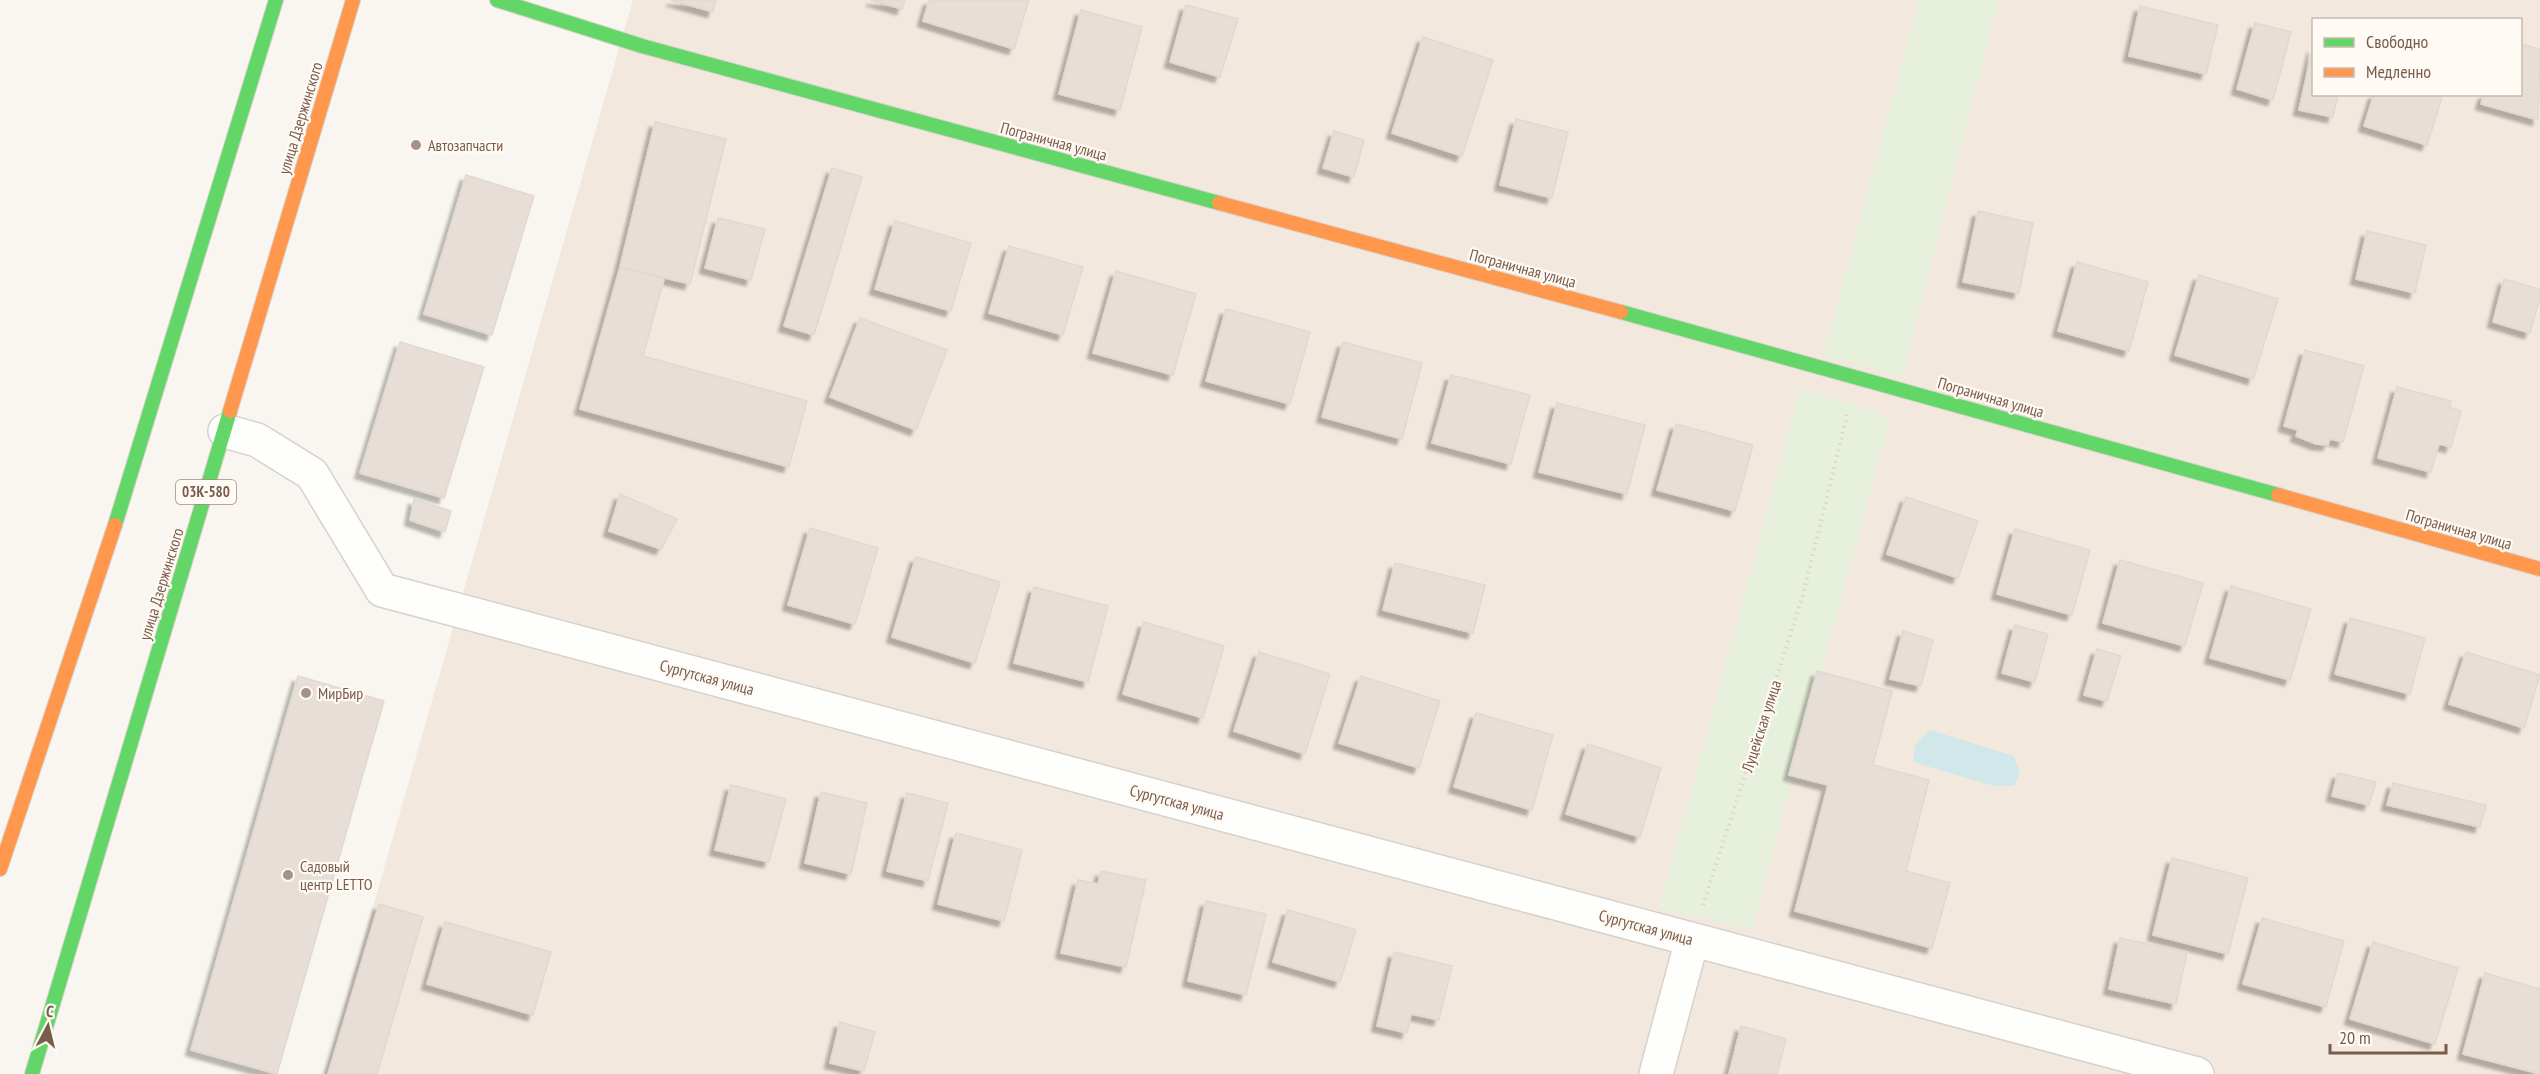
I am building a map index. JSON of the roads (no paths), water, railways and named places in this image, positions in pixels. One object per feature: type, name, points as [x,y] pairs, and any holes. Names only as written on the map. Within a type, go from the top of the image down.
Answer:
[{"type":"street","points":[[0,868],[124,497],[276,0]]},
{"type":"street","name":"улица Дзержинского","points":[[32,1074],[353,0]]},
{"type":"street","name":"Пограничная улица","points":[[497,0],[642,46],[1857,376],[2540,568]]},
{"type":"street","name":"Сургутская улица","points":[[225,431],[257,440],[312,474],[382,590],[2197,1074]]},
{"type":"street","points":[[1656,1074],[1692,940]]},
{"type":"water","points":[[1930,730],[2014,756],[2020,773],[2014,786],[1994,786],[1913,762],[1915,746]]},
{"type":"place","name":"Автозапчасти","points":[[416,145]]},
{"type":"place","name":"МирБир","points":[[306,693]]},
{"type":"place","name":"Садовый центр LETTO","points":[[288,875]]}]
